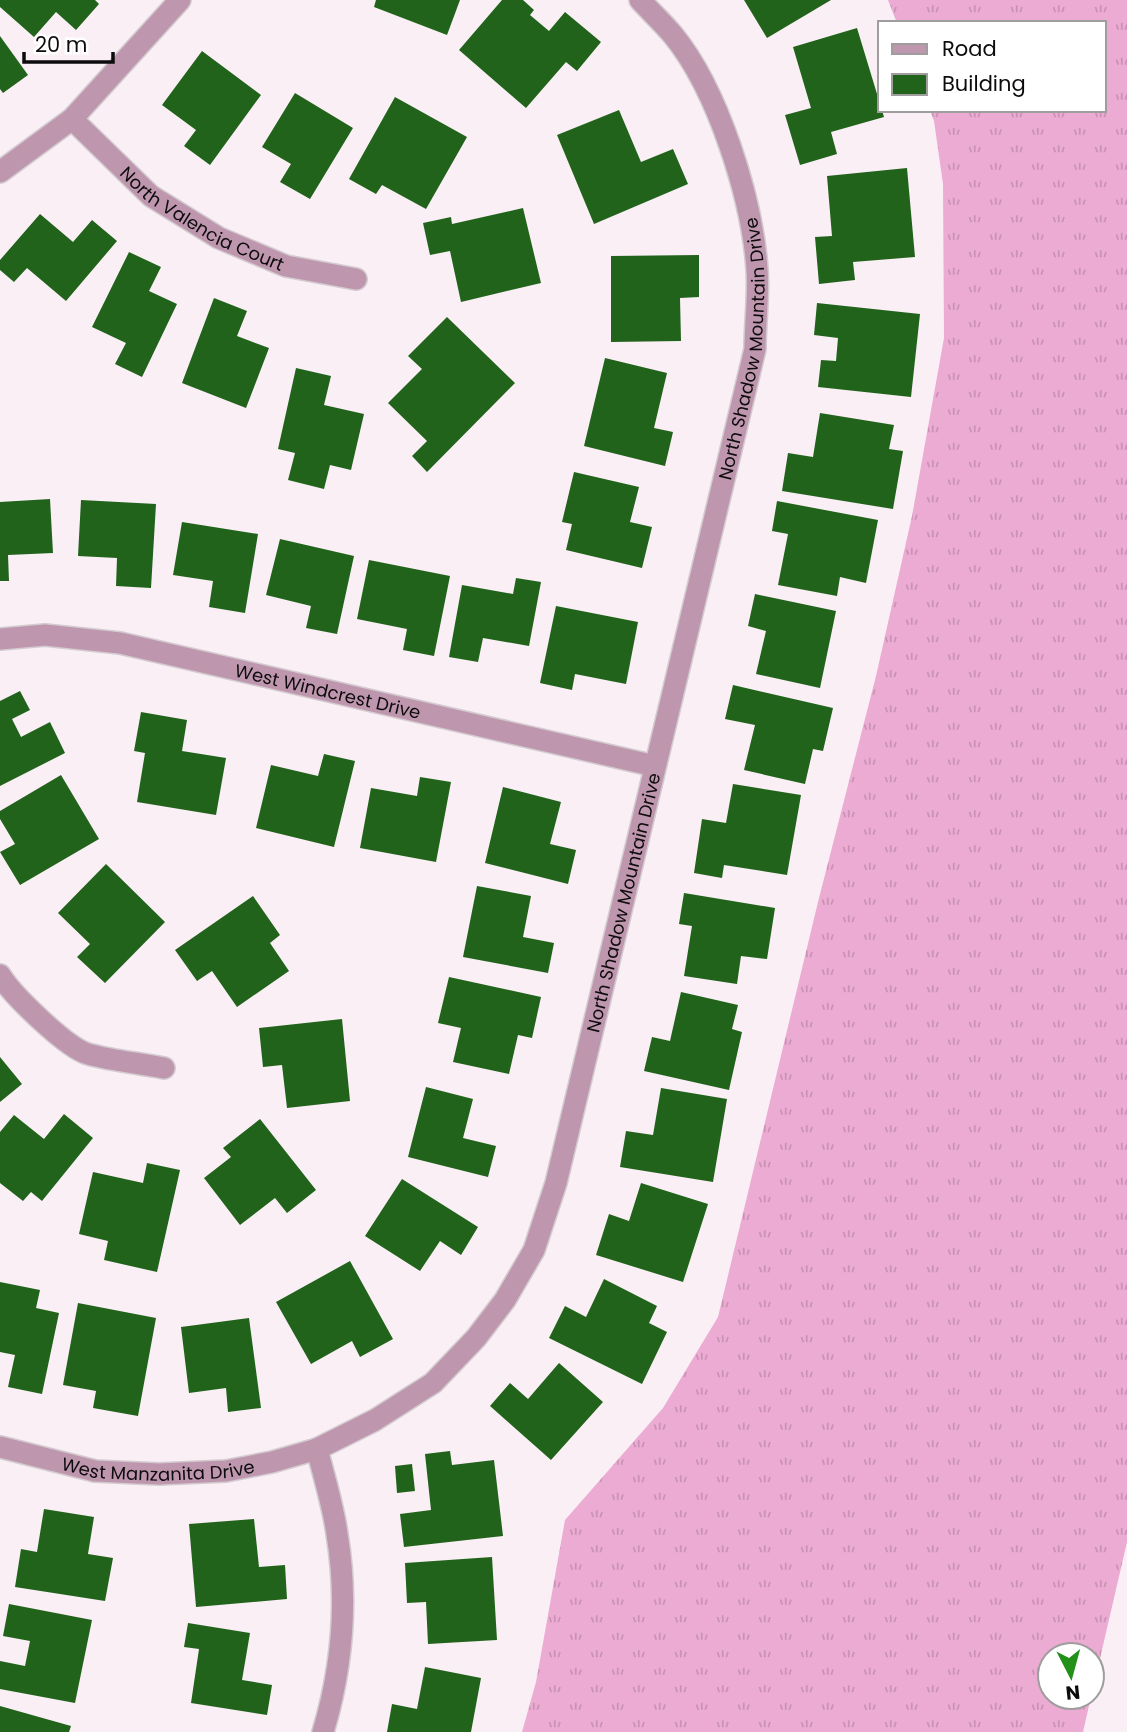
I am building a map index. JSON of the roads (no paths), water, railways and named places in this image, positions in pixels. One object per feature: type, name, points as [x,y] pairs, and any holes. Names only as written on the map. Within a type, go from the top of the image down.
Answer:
[{"type":"street","points":[[0,172],[72,119],[180,0]]},
{"type":"street","name":"North Shadow Mountain Drive","points":[[317,1449],[375,1420],[433,1383],[476,1338],[505,1300],[534,1250],[556,1183],[755,349],[757,269],[746,202],[726,136],[708,90],[674,37],[640,0]]},
{"type":"street","name":"North Valencia Court","points":[[72,119],[151,196],[219,238],[286,266],[356,279]]},
{"type":"street","name":"West Windcrest Drive","points":[[0,639],[45,635],[120,643],[655,766]]},
{"type":"street","points":[[0,975],[38,1018],[85,1054],[164,1068]]},
{"type":"street","name":"West Manzanita Drive","points":[[0,1447],[95,1471],[159,1474],[226,1471],[317,1449]]},
{"type":"street","points":[[317,1449],[337,1533],[342,1586],[341,1649],[323,1732]]}]
